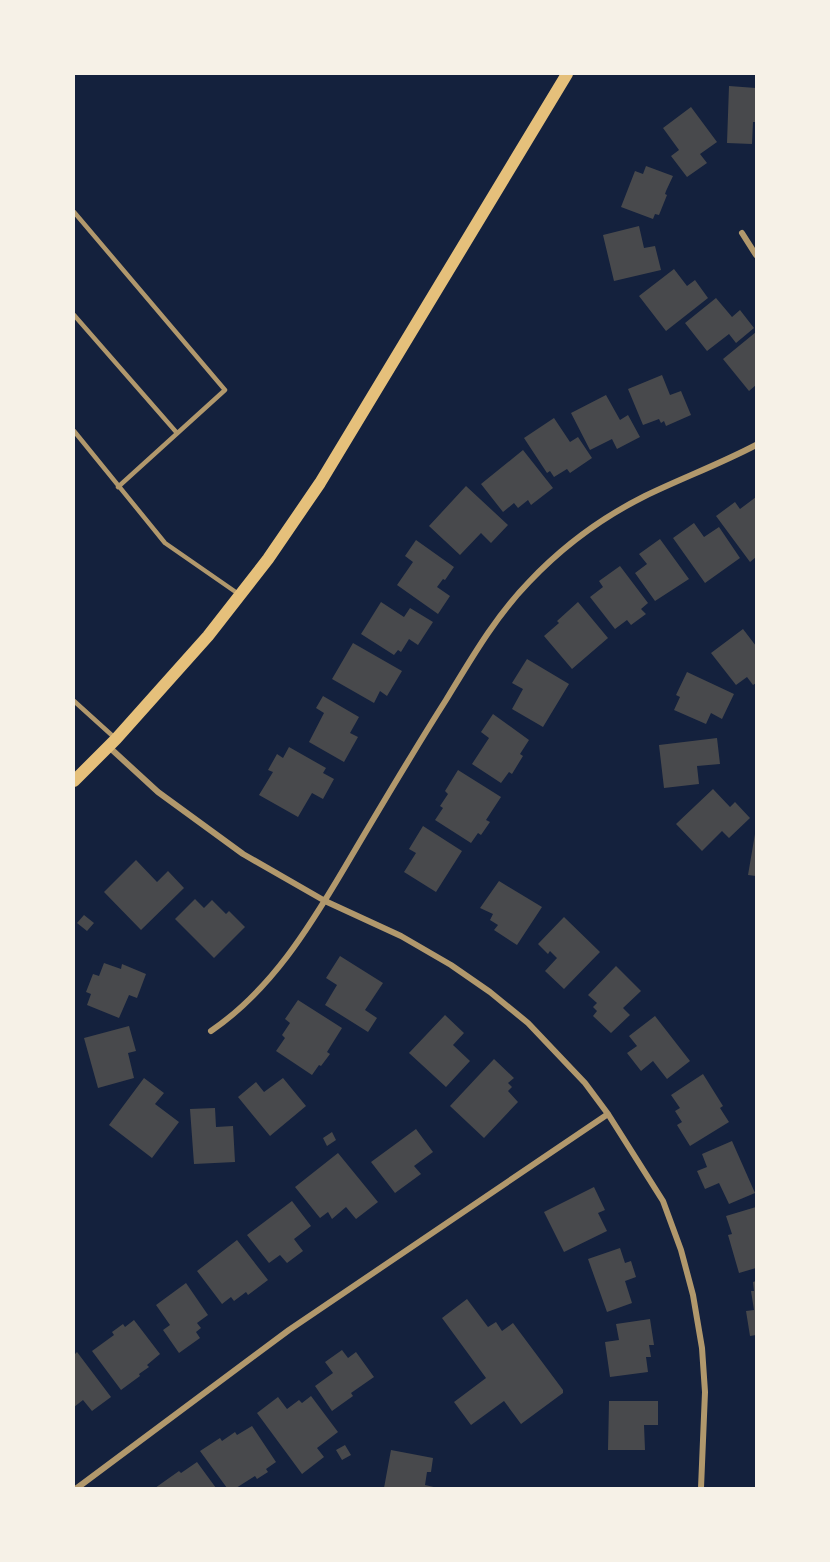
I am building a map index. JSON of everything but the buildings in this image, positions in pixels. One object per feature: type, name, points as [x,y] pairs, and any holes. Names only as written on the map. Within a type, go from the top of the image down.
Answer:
[{"type":"main road","points":[[74,781],[112,743],[208,636],[268,559],[320,483],[567,74]]},
{"type":"street","points":[[742,233],[756,255]]},
{"type":"street","points":[[211,1031],[255,994],[296,945],[325,901],[486,634],[530,581],[563,550],[609,517],[645,496],[726,462],[756,445]]},
{"type":"street","points":[[112,743],[158,792],[243,854],[325,901],[401,936],[451,965],[490,992],[528,1023],[562,1056],[585,1083],[608,1114],[663,1201],[681,1250],[693,1295],[702,1348],[705,1392],[701,1488]]},
{"type":"street","points":[[77,1488],[289,1329],[608,1114]]},
{"type":"lane","points":[[74,212],[225,390],[118,487]]},
{"type":"lane","points":[[74,315],[177,433]]},
{"type":"lane","points":[[74,432],[165,543],[240,595]]},
{"type":"lane","points":[[74,701],[112,743]]}]
